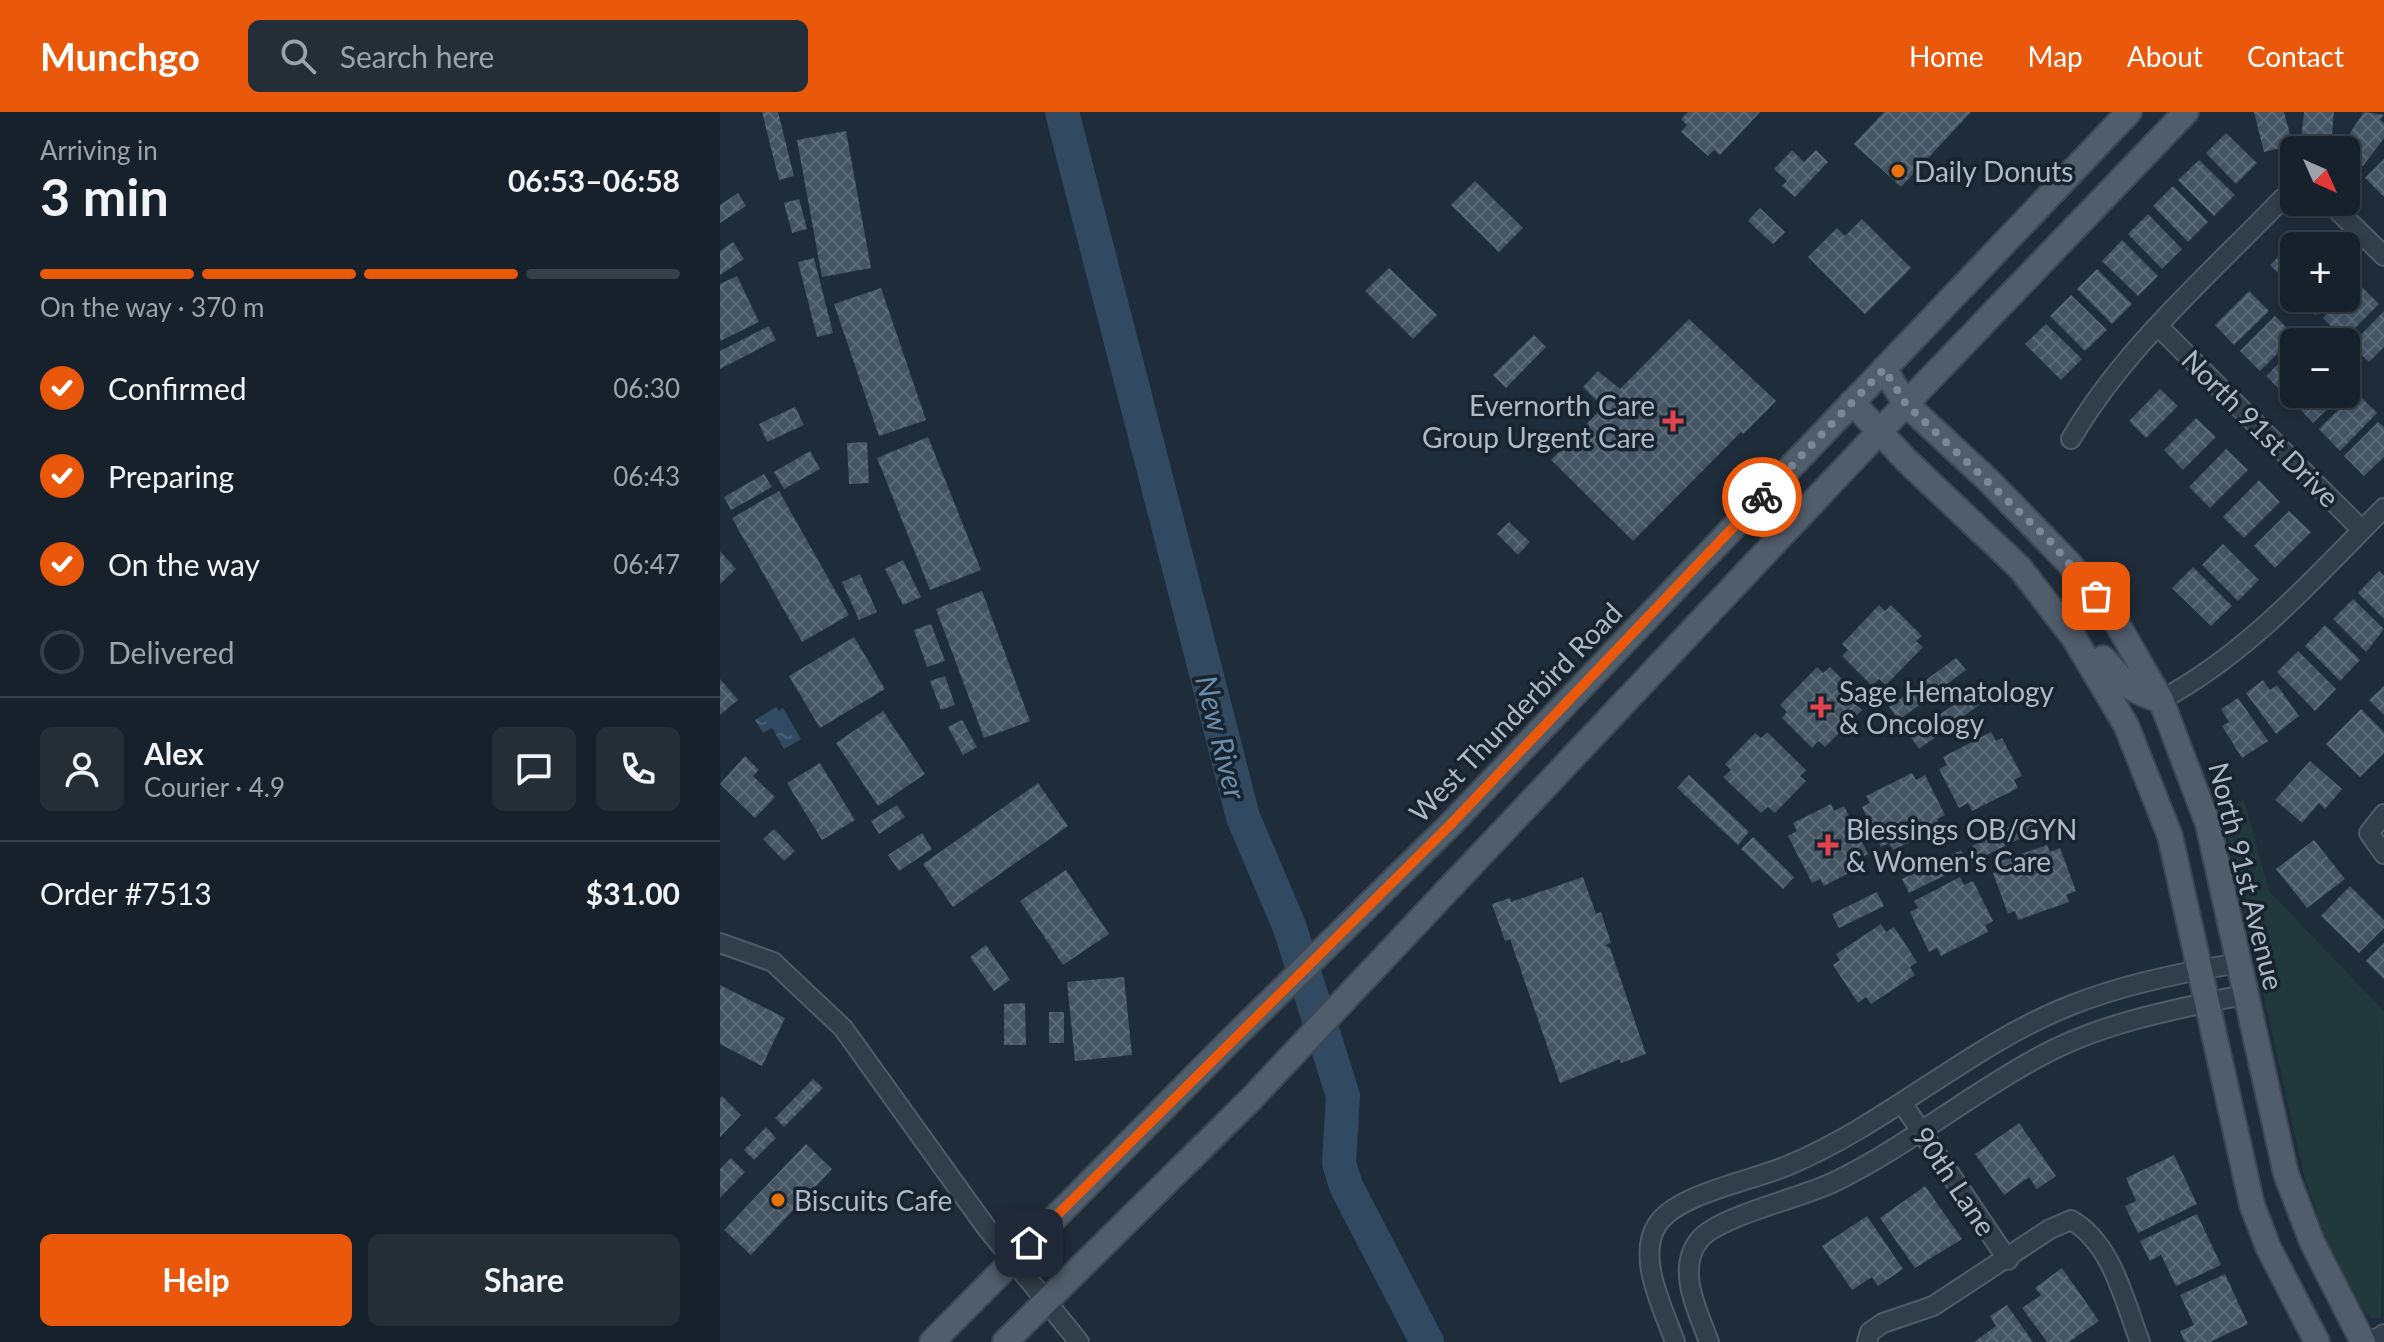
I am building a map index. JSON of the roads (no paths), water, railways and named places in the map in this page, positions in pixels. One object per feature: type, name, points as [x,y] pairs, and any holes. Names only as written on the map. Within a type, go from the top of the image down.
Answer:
[{"type":"main road","name":"West Thunderbird Road","points":[[932,1342],[1413,861],[2129,112]]},
{"type":"main road","points":[[1005,1342],[1251,1099],[1880,431],[2186,112]]},
{"type":"main road","name":"North 91st Avenue","points":[[1884,369],[1906,404],[2051,542],[2111,613],[2161,700],[2208,824],[2286,1174],[2312,1242],[2363,1342]]},
{"type":"main road","points":[[1852,402],[2020,568],[2074,638],[2108,691],[2147,773],[2170,836],[2252,1205],[2268,1247],[2317,1342]]},
{"type":"main road","points":[[2074,638],[2105,660],[2120,681],[2142,695],[2161,700]]},
{"type":"street","points":[[2071,439],[2092,404],[2159,327],[2280,201]]},
{"type":"street","points":[[2343,216],[2384,256]]},
{"type":"street","name":"North 91st Drive","points":[[2159,327],[2362,530]]},
{"type":"street","points":[[2161,700],[2248,643],[2384,508]]},
{"type":"street","points":[[2384,814],[2369,833],[2384,854]]},
{"type":"street","points":[[720,943],[773,962],[843,1028],[1012,1260],[1079,1342]]},
{"type":"street","points":[[1675,1342],[1651,1262],[1658,1224],[1687,1202],[1788,1166],[1849,1136],[1978,1053],[2047,1016],[2109,992],[2199,969],[2240,963]]},
{"type":"street","points":[[1709,1342],[1688,1280],[1690,1257],[1699,1240],[1717,1225],[1807,1195],[1837,1181],[2049,1052],[2121,1023],[2247,994]]},
{"type":"street","name":"90th Lane","points":[[1902,1103],[2008,1260]]},
{"type":"street","points":[[1868,1337],[1883,1323],[1933,1306],[2008,1260],[2050,1229],[2071,1220],[2091,1231],[2106,1257],[2140,1342]]},
{"type":"street","points":[[2371,1342],[2384,1334]]},
{"type":"water","points":[[776,707],[779,711],[783,708],[801,739],[784,749],[772,728],[763,733],[755,720]]},
{"type":"waterway","name":"New River","points":[[1062,112],[1243,817],[1290,928],[1343,1096],[1339,1163],[1346,1186],[1427,1342]]},
{"type":"place","name":"Daily Donuts","points":[[1898,171]]},
{"type":"place","name":"Evernorth Care Group Urgent Care","points":[[1673,421]]},
{"type":"place","name":"Sage Hematology & Oncology","points":[[1821,707]]},
{"type":"place","name":"Blessings OB/GYN & Women's Care","points":[[1828,845]]},
{"type":"place","name":"Biscuits Cafe","points":[[778,1200]]}]
